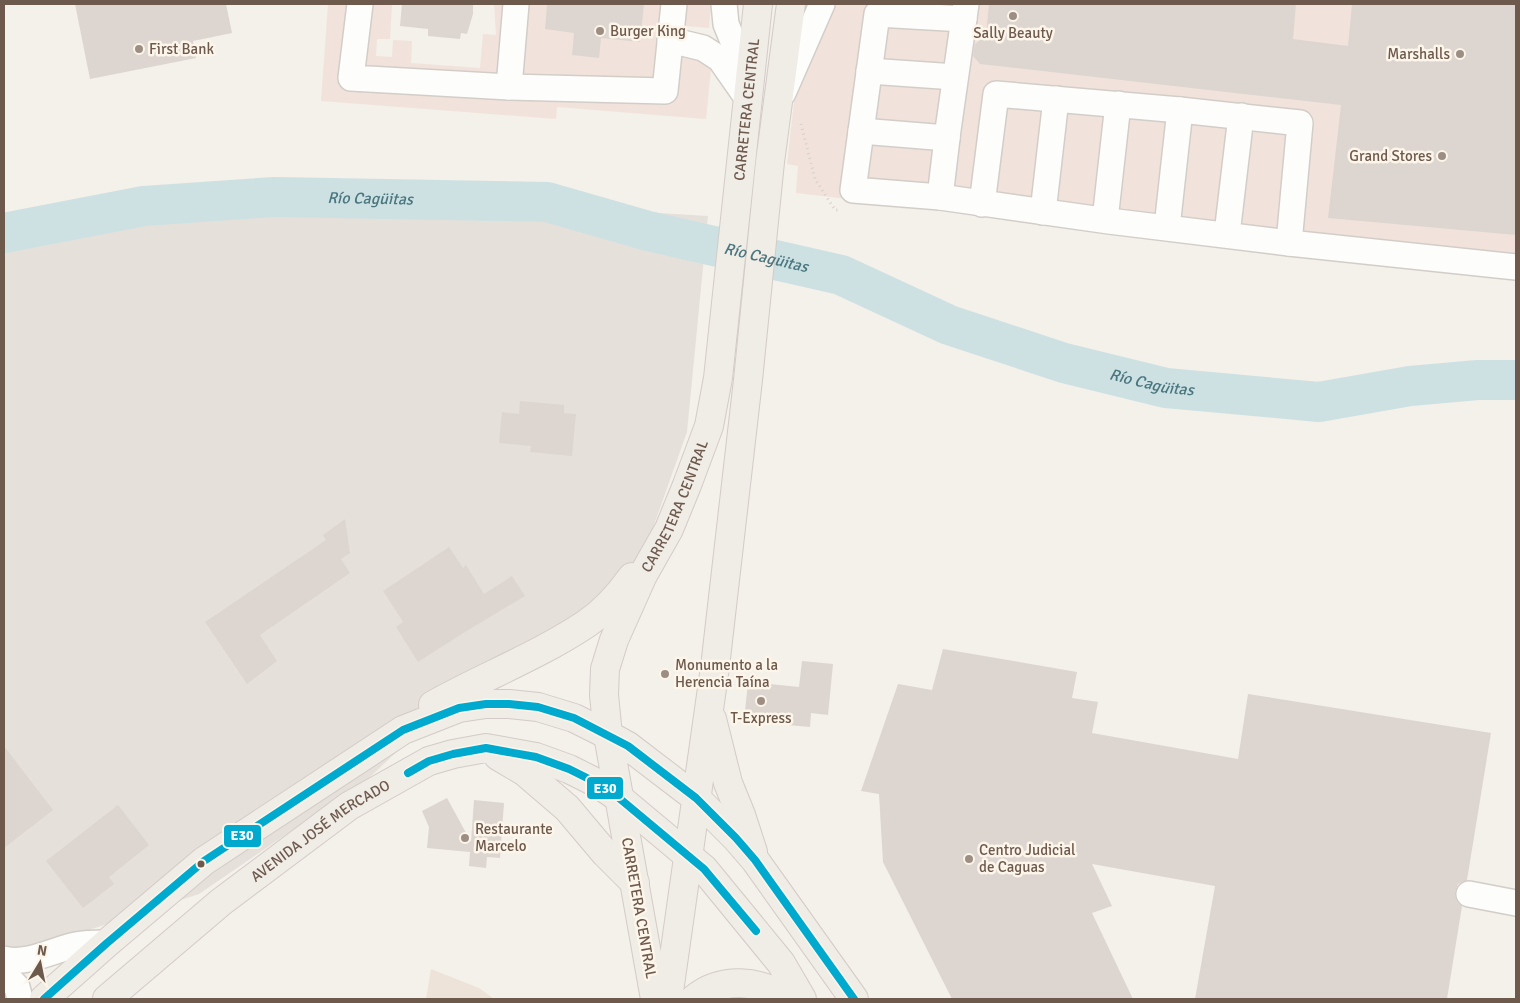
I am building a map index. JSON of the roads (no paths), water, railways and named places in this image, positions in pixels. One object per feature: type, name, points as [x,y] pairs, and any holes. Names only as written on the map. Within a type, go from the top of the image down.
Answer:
[{"type":"main road","name":"CARRETERA CENTRAL","points":[[655,999],[608,735],[604,695],[605,669],[614,640],[640,582],[669,529],[698,459],[709,426],[718,378],[758,4]]},
{"type":"main road","name":"CARRETERA CENTRAL","points":[[668,999],[715,667],[748,380],[770,162],[791,4]]},
{"type":"main road","points":[[44,999],[204,861],[403,730],[421,712],[455,692],[526,658],[587,624],[609,606],[669,529]]},
{"type":"main road","points":[[710,692],[713,724],[728,783],[741,815],[755,860]]},
{"type":"main road","points":[[403,730],[459,708],[486,704],[509,704],[538,707],[574,718],[628,746],[696,798],[736,838],[755,860],[854,999]]},
{"type":"main road","points":[[486,748],[525,772],[567,808],[605,853],[635,883]]},
{"type":"main road","name":"AVENIDA JOSÉ MERCADO","points":[[107,999],[221,902],[349,806],[429,761],[486,748],[536,757],[569,769],[597,783],[619,798],[704,869],[781,963],[802,999]]},
{"type":"main road","points":[[694,999],[714,987],[736,983],[767,988],[788,999]]},
{"type":"street","points":[[360,4],[351,78],[509,87],[665,91],[674,4]]},
{"type":"street","points":[[509,87],[516,4]]},
{"type":"street","points":[[724,4],[726,24],[743,66],[742,92],[745,129]]},
{"type":"street","points":[[777,107],[825,8]]},
{"type":"street","points":[[940,198],[965,12],[877,14],[853,190],[940,198],[1289,243],[1516,267]]},
{"type":"street","points":[[670,40],[704,48],[720,59],[742,92]]},
{"type":"street","points":[[869,71],[955,77]]},
{"type":"street","points":[[982,204],[996,94],[1300,122],[1289,243]]},
{"type":"street","points":[[1043,212],[1056,99]]},
{"type":"street","points":[[1105,220],[1118,104]]},
{"type":"street","points":[[1167,227],[1180,110]]},
{"type":"street","points":[[1227,234],[1241,116]]},
{"type":"street","points":[[861,131],[947,138]]},
{"type":"street","points":[[1469,894],[1516,903]]},
{"type":"street","points":[[4,959],[13,961],[45,955],[78,944],[108,943]]},
{"type":"street","points":[[4,973],[17,987],[20,999]]},
{"type":"waterway","name":"Río Cagüitas","points":[[4,233],[144,206],[274,197],[547,202],[648,231],[841,275],[949,325],[1064,363],[1166,388],[1319,402],[1410,386],[1478,380],[1516,380]]},
{"type":"place","name":"Sally Beauty","points":[[1013,16]]},
{"type":"place","name":"Burger King","points":[[600,31]]},
{"type":"place","name":"First Bank","points":[[139,49]]},
{"type":"place","name":"Marshalls","points":[[1460,54]]},
{"type":"place","name":"Grand Stores","points":[[1442,156]]},
{"type":"place","name":"Monumento a la Herencia Taína","points":[[665,674]]},
{"type":"place","name":"T-Express","points":[[761,701]]},
{"type":"place","name":"Restaurante Marcelo","points":[[465,838]]},
{"type":"place","name":"Centro Judicial de Caguas","points":[[969,859]]}]
